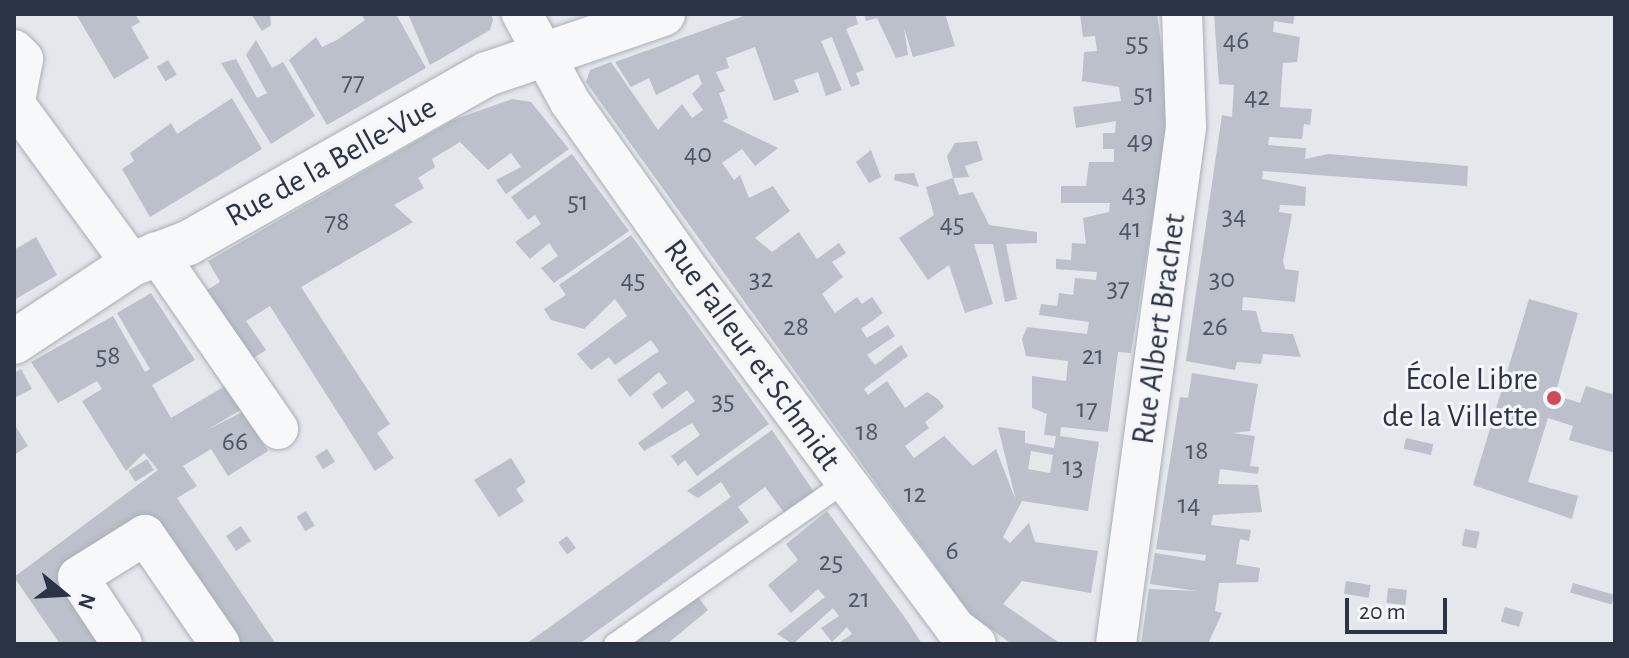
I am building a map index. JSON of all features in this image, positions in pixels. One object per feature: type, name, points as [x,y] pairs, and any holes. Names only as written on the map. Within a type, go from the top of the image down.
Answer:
[{"type":"street","name":"Rue Falleur et Schmidt","points":[[522,14],[570,102],[845,482],[955,628],[976,644]]},
{"type":"street","name":"Rue de la Belle-Vue","points":[[14,342],[144,258],[188,243],[487,74],[663,14]]},
{"type":"street","name":"Rue Albert Brachet","points":[[1116,644],[1186,127],[1182,14]]},
{"type":"street","points":[[14,50],[23,59],[15,106],[144,258],[278,429]]},
{"type":"street","points":[[122,644],[78,577],[145,535],[220,644]]},
{"type":"lane","points":[[614,644],[845,482]]},
{"type":"building","points":[[76,14],[135,14],[140,22],[131,27],[149,58],[114,79]]},
{"type":"building","points":[[251,14],[270,14],[271,25],[262,31]]},
{"type":"building","points":[[361,14],[396,14],[426,68],[327,125],[289,60],[316,37],[322,47],[337,40],[365,20]]},
{"type":"building","points":[[408,14],[491,14],[493,20],[490,30],[430,65]]},
{"type":"building","points":[[749,14],[855,14],[858,24],[846,29],[864,70],[856,73],[860,84],[851,87],[832,37],[821,41],[842,90],[826,96],[818,72],[794,80],[799,92],[774,101],[755,47],[726,58],[729,68],[716,72],[725,91],[719,93],[728,118],[722,121],[778,148],[755,166],[742,149],[722,163],[734,180],[740,175],[749,198],[773,186],[790,211],[755,238],[772,252],[799,232],[817,259],[839,243],[846,253],[832,262],[843,277],[822,294],[835,313],[857,297],[862,304],[872,297],[883,313],[861,329],[867,338],[888,325],[895,336],[867,355],[875,365],[901,345],[908,356],[864,389],[868,395],[887,381],[905,408],[927,392],[944,407],[925,422],[929,428],[905,446],[914,458],[944,436],[973,466],[996,449],[1016,501],[998,427],[1025,431],[1025,443],[1054,448],[1056,436],[1044,435],[1047,414],[1032,408],[1032,376],[1066,381],[1068,361],[1026,356],[1022,339],[1027,327],[1087,334],[1089,322],[1039,315],[1041,304],[1057,306],[1059,293],[1073,295],[1075,278],[1096,280],[1097,272],[1056,269],[1056,259],[1071,260],[1072,243],[1086,244],[1083,218],[1109,212],[1110,203],[1061,203],[1061,186],[1086,186],[1089,162],[1114,162],[1114,149],[1103,149],[1103,133],[1115,133],[1116,121],[1076,128],[1073,107],[1121,101],[1119,87],[1082,81],[1084,52],[1097,51],[1095,36],[1083,37],[1080,14],[1157,14],[1170,111],[1131,353],[1118,352],[1108,432],[1061,427],[1060,436],[1099,442],[1088,511],[1022,501],[1003,537],[1010,543],[1029,523],[1035,542],[1098,551],[1091,593],[1022,581],[1003,604],[1061,644],[1012,644],[971,615],[586,82],[590,70],[611,62],[658,130],[682,104],[692,118],[703,110],[692,94],[702,84],[698,74],[656,95],[649,78],[631,87],[615,62]],"holes":[[[1031,451],[1053,455],[1050,473],[1028,469]]]},
{"type":"building","points":[[864,14],[945,14],[955,46],[913,57],[904,28],[908,55],[896,58],[877,18],[866,21]]},
{"type":"building","points":[[1214,14],[1295,14],[1293,24],[1274,21],[1273,32],[1300,37],[1297,62],[1283,63],[1280,107],[1312,109],[1310,125],[1304,124],[1302,139],[1269,137],[1268,145],[1306,148],[1305,159],[1328,154],[1468,166],[1467,186],[1263,171],[1262,179],[1306,187],[1305,206],[1280,205],[1279,212],[1292,214],[1283,261],[1285,269],[1299,271],[1295,302],[1243,297],[1242,310],[1256,311],[1262,332],[1293,334],[1301,357],[1263,354],[1261,364],[1237,362],[1235,370],[1186,361],[1222,115],[1232,117],[1234,85],[1219,84]]},
{"type":"building","points":[[256,40],[272,68],[283,62],[315,116],[271,144],[221,63],[236,59],[257,98],[267,93],[246,55]]},
{"type":"building","points":[[168,60],[177,75],[166,81],[157,67]]},
{"type":"building","points":[[232,98],[262,149],[150,217],[122,169],[134,161],[130,153],[171,123],[177,134]]},
{"type":"building","points":[[512,99],[531,102],[569,149],[506,194],[496,180],[521,167],[511,153],[488,170],[460,142],[432,159],[435,167],[418,178],[424,188],[394,205],[413,222],[301,287],[390,424],[377,433],[394,458],[375,471],[270,306],[246,321],[266,350],[246,363],[201,294],[220,282],[208,261],[453,120]]},
{"type":"building","points":[[977,141],[983,160],[965,166],[969,177],[953,178],[947,156],[955,143]]},
{"type":"building","points":[[871,150],[881,177],[869,183],[856,162]]},
{"type":"building","points":[[572,154],[629,231],[554,283],[541,268],[558,256],[549,243],[530,259],[515,242],[541,224],[535,215],[528,220],[511,197]]},
{"type":"building","points":[[914,173],[919,187],[894,180],[895,174]]},
{"type":"building","points":[[953,178],[959,195],[973,192],[989,225],[1037,232],[1037,243],[1006,244],[1017,299],[1005,302],[993,244],[974,244],[993,304],[965,313],[949,265],[928,280],[899,238],[934,215],[926,187]]},
{"type":"building","points":[[631,235],[769,424],[697,476],[685,460],[678,466],[671,456],[700,435],[692,423],[644,451],[638,443],[695,401],[687,390],[662,409],[652,394],[677,376],[667,383],[659,372],[630,397],[617,380],[659,351],[651,340],[615,365],[609,357],[591,370],[577,354],[627,316],[615,299],[584,329],[551,320],[544,309],[566,295],[559,285]]},
{"type":"building","points":[[36,237],[57,275],[14,300],[14,250]]},
{"type":"building","points":[[151,293],[195,360],[152,385],[171,418],[230,383],[246,407],[205,431],[244,411],[268,451],[228,476],[211,449],[183,466],[197,486],[177,498],[276,644],[237,644],[155,523],[64,572],[60,587],[99,644],[60,644],[14,577],[158,470],[144,453],[126,471],[82,401],[102,389],[97,381],[58,403],[31,362],[113,316],[145,372],[150,369],[117,313]]},
{"type":"building","points":[[1529,299],[1578,313],[1555,395],[1580,403],[1586,386],[1615,395],[1615,453],[1569,440],[1573,426],[1548,418],[1528,482],[1578,496],[1572,519],[1473,485]]},
{"type":"building","points":[[21,369],[32,389],[14,398],[14,373]]},
{"type":"building","points":[[1192,373],[1258,384],[1250,431],[1232,433],[1255,436],[1250,466],[1259,467],[1258,474],[1220,469],[1218,484],[1258,485],[1262,512],[1213,515],[1211,525],[1251,530],[1249,541],[1240,539],[1236,564],[1260,568],[1258,582],[1219,583],[1215,611],[1222,613],[1208,644],[1141,644],[1149,589],[1197,591],[1150,584],[1155,553],[1205,561],[1206,555],[1156,549],[1180,397],[1188,398]]},
{"type":"building","points":[[14,424],[28,446],[14,455]]},
{"type":"building","points":[[772,430],[814,492],[785,514],[765,487],[738,507],[749,522],[579,644],[526,644],[731,497],[721,482],[698,498],[687,491]]},
{"type":"building","points":[[1406,438],[1433,444],[1431,455],[1404,449]]},
{"type":"building","points":[[327,449],[335,462],[323,469],[315,456]]},
{"type":"building","points":[[511,458],[526,482],[516,489],[524,501],[499,517],[474,480]]},
{"type":"building","points":[[147,459],[154,470],[135,482],[128,471]]},
{"type":"building","points":[[306,511],[315,526],[305,531],[297,517]]},
{"type":"building","points":[[827,511],[922,644],[837,644],[852,634],[847,627],[832,642],[821,628],[839,616],[833,608],[793,644],[777,634],[825,597],[818,589],[791,613],[768,585],[798,560],[786,544]]},
{"type":"building","points":[[241,526],[251,541],[236,551],[226,536]]},
{"type":"building","points":[[1465,529],[1480,532],[1476,549],[1462,546]]},
{"type":"building","points":[[567,536],[576,548],[567,555],[558,543]]},
{"type":"building","points":[[1346,581],[1371,585],[1369,598],[1344,594]]},
{"type":"building","points":[[1573,583],[1614,595],[1612,604],[1570,593]]},
{"type":"building","points":[[1388,588],[1407,590],[1405,605],[1386,603]]},
{"type":"building","points":[[695,593],[708,610],[667,644],[634,644]]},
{"type":"building","points":[[1505,607],[1523,612],[1519,627],[1501,621]]},
{"type":"place","name":"École Libre de la Villette","points":[[1554,398]]}]
